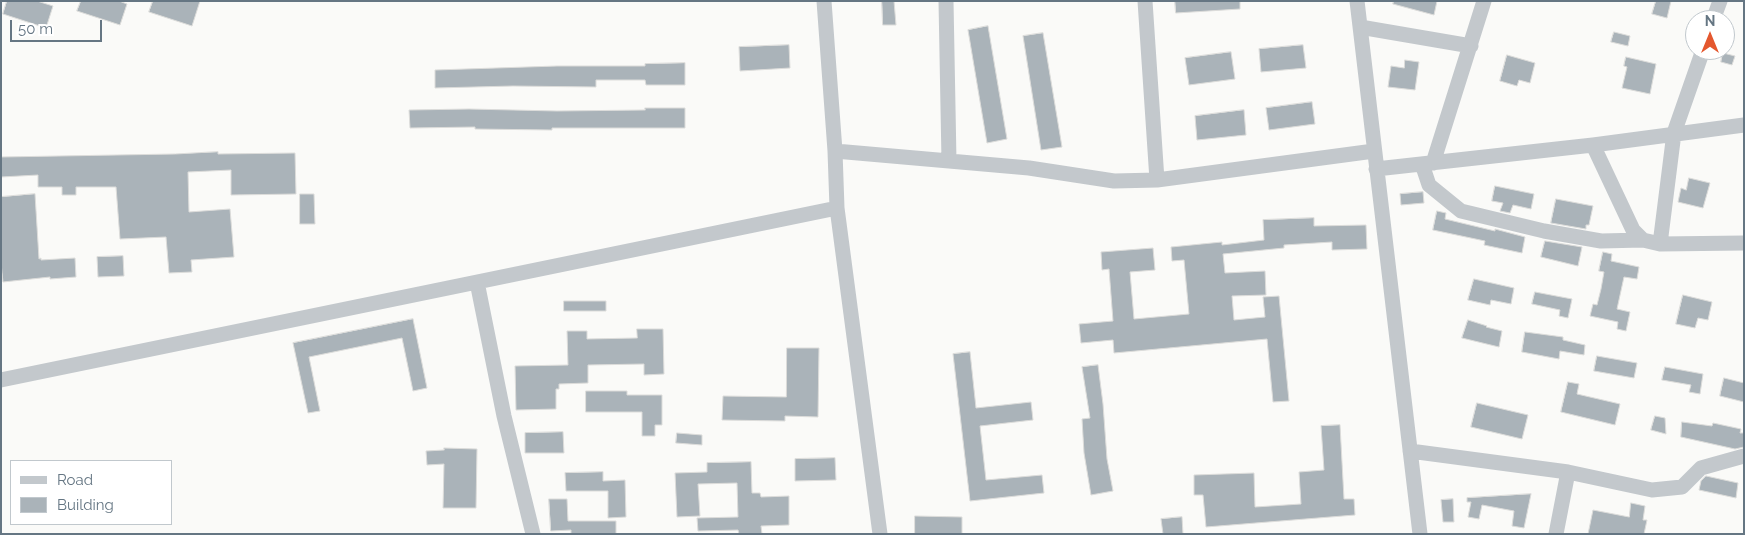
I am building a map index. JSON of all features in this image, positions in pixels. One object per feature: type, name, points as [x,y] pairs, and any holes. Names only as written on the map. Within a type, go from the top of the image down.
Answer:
[{"type":"street","points":[[824,1],[836,151],[837,208],[880,534]]},
{"type":"street","points":[[946,1],[949,161]]},
{"type":"street","points":[[1145,1],[1156,180]]},
{"type":"street","points":[[1357,1],[1420,534]]},
{"type":"street","points":[[1484,1],[1471,46],[1427,163],[1430,185],[1461,211],[1544,231],[1601,241],[1643,240],[1660,244],[1744,244]]},
{"type":"street","points":[[1360,27],[1471,46]]},
{"type":"street","points":[[1660,244],[1674,133],[1700,60]]},
{"type":"street","points":[[1376,169],[1593,145],[1744,125]]},
{"type":"street","points":[[1593,145],[1634,230],[1643,240]]},
{"type":"street","points":[[836,151],[1029,168],[1114,181],[1156,180],[1374,151]]},
{"type":"street","points":[[1,380],[837,208]]},
{"type":"street","points":[[477,282],[504,416],[533,534]]},
{"type":"street","points":[[1410,451],[1568,472],[1652,490],[1682,487],[1701,468],[1744,456]]},
{"type":"street","points":[[1556,534],[1568,472]]},
{"type":"building","points":[[7,1],[37,1],[53,6],[46,28],[3,14]]},
{"type":"building","points":[[81,1],[119,1],[127,4],[120,25],[77,11]]},
{"type":"building","points":[[153,1],[200,1],[192,26],[149,12]]},
{"type":"building","points":[[882,1],[894,1],[896,25],[883,25]]},
{"type":"building","points":[[1175,1],[1240,1],[1240,9],[1176,13]]},
{"type":"building","points":[[1394,1],[1437,1],[1434,15],[1393,4]]},
{"type":"building","points":[[1656,1],[1671,1],[1667,18],[1652,14]]},
{"type":"building","points":[[988,26],[1007,139],[987,143],[968,30]]},
{"type":"building","points":[[1614,32],[1630,36],[1628,46],[1611,42]]},
{"type":"building","points":[[1043,33],[1062,147],[1041,150],[1023,36]]},
{"type":"building","points":[[789,45],[790,68],[740,71],[739,47]]},
{"type":"building","points":[[1303,45],[1306,68],[1261,72],[1259,49]]},
{"type":"building","points":[[1231,52],[1235,79],[1189,85],[1185,58]]},
{"type":"building","points":[[1507,55],[1535,63],[1530,83],[1519,80],[1517,86],[1500,81]]},
{"type":"building","points":[[1626,57],[1656,64],[1650,94],[1622,88],[1627,67],[1624,66]]},
{"type":"building","points":[[1405,60],[1419,62],[1415,90],[1388,87],[1391,66],[1404,68]]},
{"type":"building","points":[[1721,60],[1734,60],[1732,65],[1721,62]]},
{"type":"building","points":[[685,63],[685,85],[646,85],[645,80],[596,80],[596,87],[513,86],[435,88],[435,70],[557,66],[645,66],[645,64]]},
{"type":"building","points":[[1312,102],[1315,124],[1269,130],[1266,108]]},
{"type":"building","points":[[645,108],[685,108],[685,128],[552,128],[552,130],[475,129],[475,127],[410,128],[409,110],[557,111],[645,110]]},
{"type":"building","points":[[1244,110],[1246,135],[1197,140],[1195,116]]},
{"type":"building","points":[[218,152],[218,154],[295,153],[296,194],[231,195],[231,170],[188,172],[189,212],[230,209],[234,257],[191,260],[192,272],[169,273],[166,237],[120,239],[116,187],[76,187],[76,195],[62,195],[62,187],[38,187],[38,175],[1,177],[1,157]]},
{"type":"building","points":[[1689,178],[1710,183],[1703,208],[1678,202],[1681,188],[1686,190]]},
{"type":"building","points":[[1495,186],[1534,194],[1531,209],[1513,205],[1510,213],[1500,211],[1503,203],[1492,201]]},
{"type":"building","points":[[1423,192],[1424,203],[1401,205],[1400,194]]},
{"type":"building","points":[[35,194],[39,259],[75,258],[76,277],[50,279],[50,277],[3,282],[1,263],[1,197]]},
{"type":"building","points":[[300,194],[314,194],[315,224],[300,224]]},
{"type":"building","points":[[1556,199],[1593,206],[1589,225],[1586,225],[1586,229],[1551,223]]},
{"type":"building","points":[[1437,211],[1446,213],[1445,219],[1525,237],[1522,253],[1484,245],[1485,241],[1433,230]]},
{"type":"building","points":[[1314,218],[1314,226],[1366,225],[1367,249],[1332,250],[1332,242],[1284,245],[1284,248],[1223,254],[1225,273],[1265,271],[1266,295],[1232,296],[1234,320],[1265,317],[1263,297],[1279,296],[1289,401],[1273,402],[1267,339],[1114,353],[1113,340],[1081,343],[1079,324],[1113,321],[1109,269],[1102,270],[1101,252],[1153,248],[1155,270],[1130,272],[1134,319],[1189,314],[1184,260],[1172,261],[1171,247],[1222,242],[1222,245],[1264,240],[1263,220]]},
{"type":"building","points":[[1545,241],[1582,247],[1578,266],[1541,257]]},
{"type":"building","points":[[1603,252],[1612,254],[1611,261],[1639,267],[1637,279],[1624,277],[1617,309],[1630,312],[1626,331],[1617,329],[1618,322],[1590,316],[1593,304],[1597,305],[1601,289],[1604,272],[1599,271]]},
{"type":"building","points":[[123,256],[124,276],[98,277],[97,257]]},
{"type":"building","points":[[1474,279],[1514,288],[1511,304],[1491,300],[1490,305],[1468,300]]},
{"type":"building","points":[[1535,292],[1572,299],[1568,318],[1559,316],[1560,310],[1532,304]]},
{"type":"building","points":[[1683,295],[1712,302],[1708,320],[1698,318],[1695,328],[1676,324]]},
{"type":"building","points":[[564,301],[606,301],[606,311],[564,311]]},
{"type":"building","points":[[413,319],[427,388],[413,391],[402,338],[309,357],[320,411],[308,413],[293,343]]},
{"type":"building","points":[[1468,320],[1502,331],[1499,347],[1462,338]]},
{"type":"building","points":[[637,329],[663,329],[664,374],[644,375],[644,364],[588,365],[588,383],[559,384],[559,389],[556,389],[556,409],[516,410],[515,366],[568,365],[567,331],[587,331],[587,339],[637,338]]},
{"type":"building","points":[[1525,332],[1563,337],[1563,340],[1585,345],[1584,355],[1560,351],[1559,359],[1522,352]]},
{"type":"building","points":[[787,348],[819,348],[818,417],[785,416],[785,421],[722,420],[723,396],[786,397]]},
{"type":"building","points":[[970,352],[976,408],[1031,402],[1033,420],[980,426],[986,480],[1042,475],[1044,493],[970,501],[953,354]]},
{"type":"building","points":[[1597,356],[1637,363],[1634,378],[1594,371]]},
{"type":"building","points":[[1098,365],[1107,459],[1113,491],[1091,495],[1084,453],[1082,419],[1090,418],[1082,367]]},
{"type":"building","points":[[1665,367],[1703,374],[1700,394],[1689,392],[1691,385],[1662,380]]},
{"type":"building","points":[[1724,378],[1744,383],[1744,402],[1720,396]]},
{"type":"building","points":[[1568,382],[1579,384],[1577,394],[1620,404],[1615,425],[1561,412]]},
{"type":"building","points":[[586,391],[627,391],[627,395],[662,395],[662,425],[655,425],[655,436],[642,436],[642,412],[586,412]]},
{"type":"building","points":[[1477,403],[1528,415],[1522,439],[1471,427]]},
{"type":"building","points":[[1655,416],[1665,418],[1666,434],[1651,430]]},
{"type":"building","points":[[1682,422],[1712,426],[1713,423],[1741,429],[1740,433],[1744,433],[1744,447],[1735,449],[1681,437]]},
{"type":"building","points":[[1340,425],[1344,499],[1354,499],[1355,515],[1206,527],[1203,495],[1194,495],[1194,475],[1254,473],[1255,507],[1301,504],[1299,472],[1324,470],[1321,426]]},
{"type":"building","points":[[563,432],[564,453],[525,453],[525,433]]},
{"type":"building","points":[[677,433],[702,435],[702,445],[676,443]]},
{"type":"building","points":[[444,448],[477,449],[476,508],[443,508],[444,464],[427,465],[426,451],[444,450]]},
{"type":"building","points":[[835,458],[836,480],[795,481],[795,459]]},
{"type":"building","points":[[751,462],[752,493],[760,493],[761,497],[789,496],[789,525],[761,526],[762,534],[739,534],[738,530],[698,531],[697,518],[738,517],[737,483],[698,484],[700,516],[677,517],[675,473],[707,472],[707,463]]},
{"type":"building","points":[[603,472],[603,481],[625,480],[626,517],[608,518],[608,491],[566,491],[565,473]]},
{"type":"building","points":[[1706,476],[1738,483],[1736,498],[1699,490],[1701,481]]},
{"type":"building","points":[[1531,494],[1524,528],[1512,526],[1514,511],[1482,505],[1479,519],[1468,517],[1471,502],[1467,502],[1467,498]]},
{"type":"building","points":[[549,499],[567,499],[568,521],[616,521],[616,534],[571,534],[571,530],[551,531]]},
{"type":"building","points":[[1453,499],[1454,522],[1443,522],[1441,500]]},
{"type":"building","points":[[1631,503],[1645,506],[1643,520],[1647,520],[1644,534],[1588,534],[1593,510],[1629,517]]},
{"type":"building","points":[[915,516],[962,517],[962,534],[915,534]]},
{"type":"building","points":[[1182,517],[1183,534],[1163,534],[1161,519]]}]
